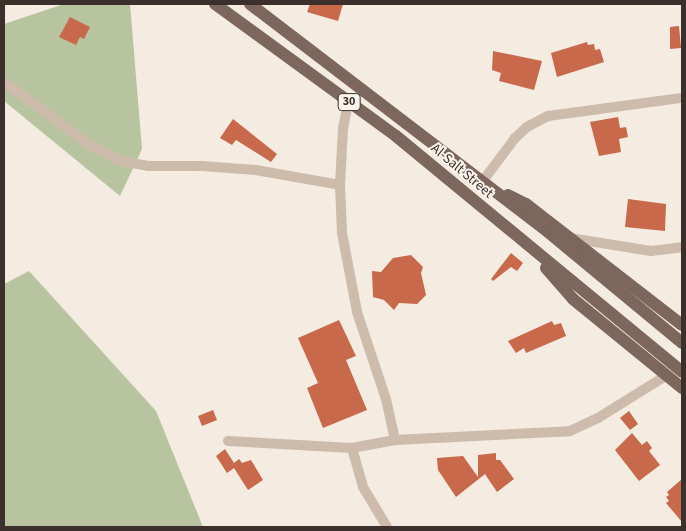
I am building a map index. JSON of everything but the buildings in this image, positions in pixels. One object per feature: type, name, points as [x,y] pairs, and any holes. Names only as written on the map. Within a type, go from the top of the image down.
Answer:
[{"type":"main road","name":"Al-Salt Street","points":[[215,4],[396,136],[682,372]]},
{"type":"main road","name":"Al-Salt Street","points":[[250,4],[495,192],[682,344]]},
{"type":"main road","points":[[495,192],[521,201],[682,325]]},
{"type":"main road","points":[[529,247],[573,299],[682,388]]},
{"type":"street","points":[[4,82],[90,145],[120,161],[147,166],[202,166],[256,170],[340,186]]},
{"type":"street","points":[[482,182],[515,138],[527,127],[548,116],[682,98]]},
{"type":"street","points":[[348,101],[343,128],[340,186],[351,284],[366,343],[386,399],[395,440]]},
{"type":"street","points":[[570,238],[651,251],[682,247]]},
{"type":"street","points":[[228,441],[352,448],[395,440],[570,431],[586,426],[667,375]]},
{"type":"street","points":[[352,448],[363,487],[386,527]]},
{"type":"green space","points":[[64,4],[130,4],[142,149],[120,196],[4,101],[4,24]]},
{"type":"green space","points":[[29,271],[156,411],[203,527],[4,527],[4,284]]}]
